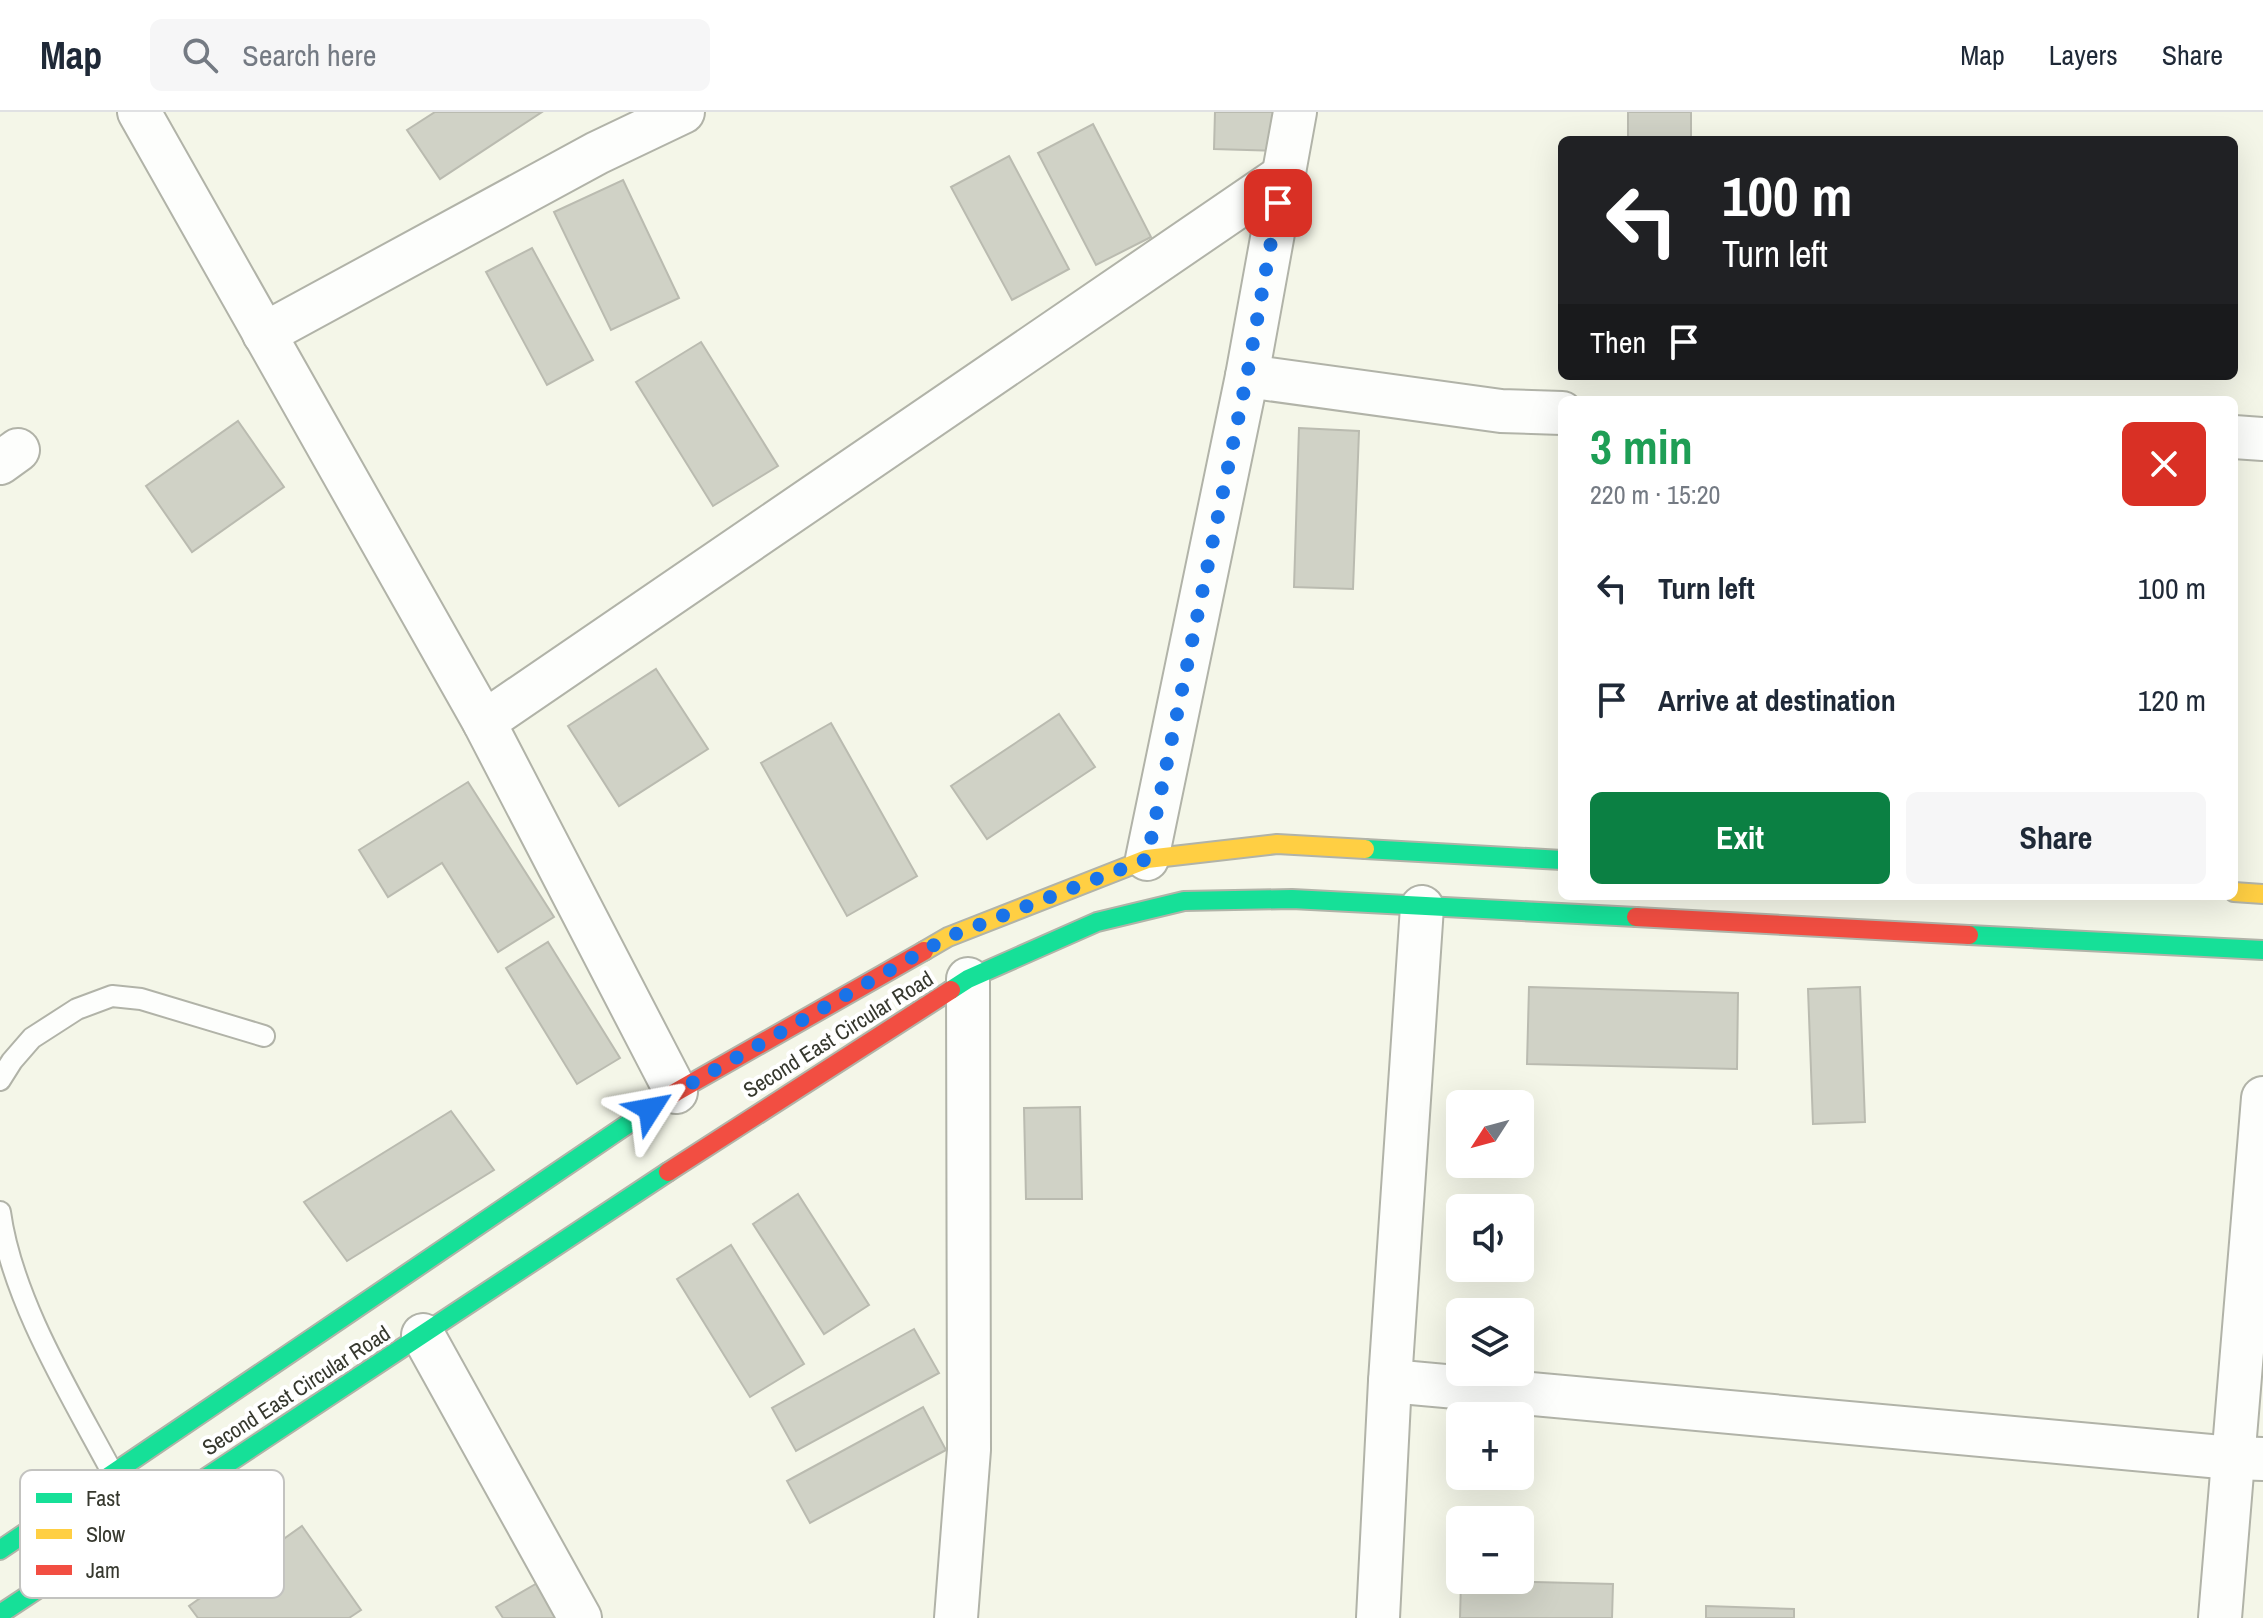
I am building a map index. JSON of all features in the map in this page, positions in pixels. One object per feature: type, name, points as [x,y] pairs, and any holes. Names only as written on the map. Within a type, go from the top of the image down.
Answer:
[{"type":"main road","name":"Second East Circular Road","points":[[115,1470],[676,1092],[948,937],[1147,859],[1277,844],[1558,860]]},
{"type":"main road","points":[[2238,892],[2263,894]]},
{"type":"main road","name":"Second East Circular Road","points":[[218,1470],[705,1147],[968,979],[1097,922],[1184,901],[1292,899],[2263,950]]},
{"type":"main road","name":"Second East Circular Road","points":[[0,1550],[20,1536]]},
{"type":"main road","name":"Second East Circular Road","points":[[0,1614],[24,1598]]},
{"type":"street","points":[[139,112],[484,722],[676,1092]]},
{"type":"street","points":[[264,334],[597,153],[627,124],[683,112]]},
{"type":"street","points":[[1147,859],[1247,376],[1295,112]]},
{"type":"street","points":[[484,722],[1284,175]]},
{"type":"street","points":[[1247,376],[1501,411],[1558,413]]},
{"type":"street","points":[[2238,437],[2263,439]]},
{"type":"street","points":[[1378,1618],[1390,1381],[1422,907]]},
{"type":"street","points":[[956,1618],[969,1450],[968,979]]},
{"type":"street","points":[[2220,1618],[2247,1458],[2263,1098]]},
{"type":"street","points":[[423,1335],[580,1618]]},
{"type":"street","points":[[1390,1381],[2247,1458]]},
{"type":"lane","points":[[0,1080],[32,1038],[77,1009],[112,996],[141,999],[264,1036]]},
{"type":"lane","points":[[0,1212],[4,1244],[47,1350],[111,1470]]},
{"type":"building","points":[[435,112],[542,112],[440,179],[407,130]]},
{"type":"building","points":[[1215,112],[1283,112],[1282,151],[1214,149]]},
{"type":"building","points":[[1628,112],[1691,112],[1691,136],[1628,136]]},
{"type":"building","points":[[1093,124],[1151,237],[1096,265],[1038,153]]},
{"type":"building","points":[[1009,156],[1069,269],[1012,300],[951,187]]},
{"type":"building","points":[[623,180],[679,298],[611,330],[554,212]]},
{"type":"building","points":[[532,248],[593,360],[547,385],[486,272]]},
{"type":"building","points":[[701,342],[778,466],[713,506],[636,382]]},
{"type":"building","points":[[238,421],[284,487],[192,552],[146,486]]},
{"type":"building","points":[[1299,428],[1359,431],[1353,589],[1294,587]]},
{"type":"building","points":[[656,669],[708,749],[619,806],[568,726]]},
{"type":"building","points":[[1059,714],[1095,767],[987,839],[951,786]]},
{"type":"building","points":[[831,723],[917,876],[847,916],[761,763]]},
{"type":"building","points":[[468,782],[554,917],[498,952],[442,863],[388,897],[359,850]]},
{"type":"building","points":[[548,942],[620,1058],[577,1084],[506,968]]},
{"type":"building","points":[[1529,987],[1738,993],[1737,1069],[1527,1064]]},
{"type":"building","points":[[1860,987],[1865,1122],[1813,1124],[1808,989]]},
{"type":"building","points":[[1080,1107],[1082,1199],[1026,1199],[1024,1108]]},
{"type":"building","points":[[451,1111],[494,1170],[347,1261],[304,1202]]},
{"type":"building","points":[[798,1194],[869,1305],[824,1334],[753,1224]]},
{"type":"building","points":[[731,1245],[804,1364],[750,1397],[677,1279]]},
{"type":"building","points":[[914,1329],[939,1373],[796,1451],[772,1408]]},
{"type":"building","points":[[923,1407],[946,1450],[810,1523],[787,1481]]},
{"type":"building","points":[[302,1526],[361,1610],[349,1618],[198,1618],[189,1606],[200,1598],[284,1598],[284,1539]]},
{"type":"building","points":[[539,1582],[561,1618],[503,1618],[496,1607]]},
{"type":"building","points":[[1534,1582],[1613,1584],[1612,1618],[1460,1618],[1461,1594],[1534,1594]]},
{"type":"building","points":[[1706,1606],[1794,1609],[1794,1618],[1706,1618]]},
{"type":"traffic: fast","points":[[1365,849],[1558,860]]},
{"type":"traffic: fast","points":[[951,990],[968,979],[1097,922],[1184,901],[1292,899],[1636,917]]},
{"type":"traffic: fast","points":[[1969,935],[2263,950]]},
{"type":"traffic: fast","points":[[118,1470],[650,1109]]},
{"type":"traffic: fast","points":[[218,1470],[668,1172]]},
{"type":"traffic: fast","points":[[0,1550],[20,1536]]},
{"type":"traffic: fast","points":[[0,1614],[24,1598]]},
{"type":"traffic: slow","points":[[924,951],[948,937],[1147,859],[1277,844],[1365,849]]},
{"type":"traffic: slow","points":[[2238,892],[2263,894]]},
{"type":"traffic: jam","points":[[1636,917],[1969,935]]},
{"type":"traffic: jam","points":[[650,1109],[924,951]]},
{"type":"traffic: jam","points":[[668,1172],[951,990]]},
{"type":"route","points":[[650,1109],[948,937],[1147,859],[1247,376],[1278,203]]}]
